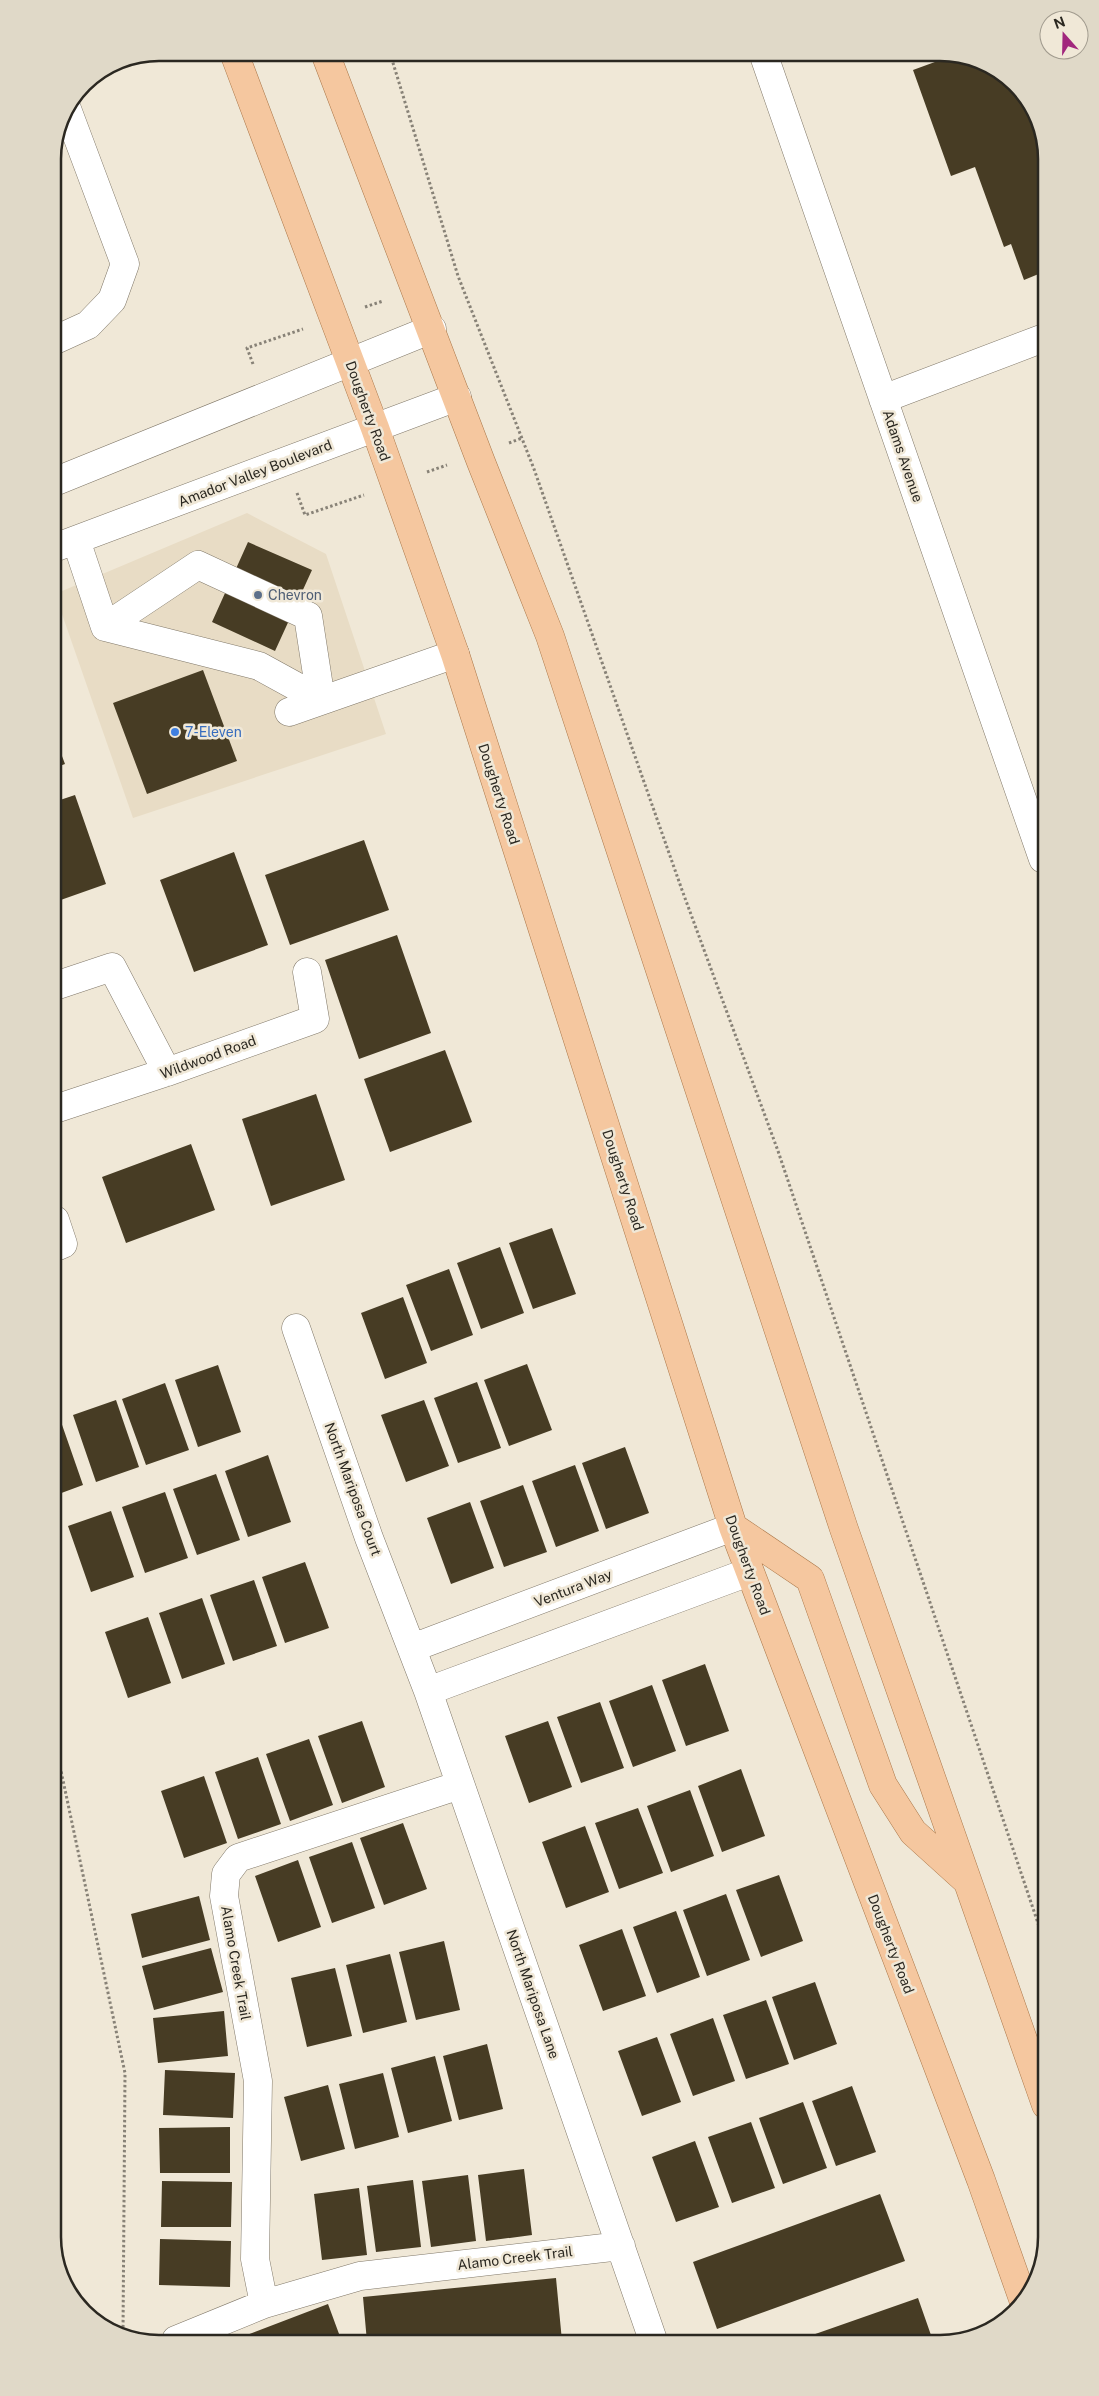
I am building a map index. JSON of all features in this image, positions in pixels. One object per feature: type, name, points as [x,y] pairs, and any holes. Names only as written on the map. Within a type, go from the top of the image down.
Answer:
[{"type":"main road","name":"Dougherty Road","points":[[237,61],[375,428],[454,654],[733,1527],[981,2180],[1021,2293]]},
{"type":"main road","points":[[328,61],[550,636],[844,1529],[1038,2082]]},
{"type":"main road","points":[[733,1527],[810,1579],[883,1785],[913,1832],[968,1882]]},
{"type":"street","name":"Adams Avenue","points":[[766,61],[1038,845]]},
{"type":"street","points":[[61,337],[88,325],[112,300],[125,264],[70,118]]},
{"type":"street","points":[[61,479],[432,329]]},
{"type":"street","points":[[883,399],[1038,340]]},
{"type":"street","name":"Amador Valley Boulevard","points":[[65,544],[457,396]]},
{"type":"street","points":[[65,544],[104,627]]},
{"type":"street","points":[[104,627],[198,565],[308,616],[321,700]]},
{"type":"street","points":[[104,627],[259,666],[321,700]]},
{"type":"street","points":[[289,712],[454,654]]},
{"type":"street","points":[[61,984],[112,967],[167,1072]]},
{"type":"street","name":"Wildwood Road","points":[[61,1107],[167,1072],[315,1018],[307,972]]},
{"type":"street","name":"North Mariposa Court","points":[[296,1328],[369,1538],[412,1648]]},
{"type":"street","name":"Ventura Way","points":[[412,1648],[733,1527]]},
{"type":"street","points":[[428,1691],[749,1572]]},
{"type":"street","name":"North Mariposa Lane","points":[[412,1648],[651,2335]]},
{"type":"street","name":"Alamo Creek Trail","points":[[264,2304],[255,2259],[258,2080],[224,1896],[226,1874],[238,1858],[460,1785]]},
{"type":"street","name":"Alamo Creek Trail","points":[[188,2335],[264,2304],[360,2276],[621,2246]]},
{"type":"path","points":[[392,61],[458,276],[534,469],[682,890],[778,1151],[1038,1923]]},
{"type":"path","points":[[61,1771],[125,2073],[123,2327]]},
{"type":"shaded area","points":[[247,513],[326,554],[386,734],[133,818],[61,611],[61,591]]},
{"type":"building","points":[[938,61],[959,63],[977,69],[1000,81],[1018,99],[1025,110],[1033,128],[1037,146],[1038,274],[1024,280],[1011,244],[1004,247],[975,167],[951,176],[913,70]]},
{"type":"building","points":[[248,542],[312,570],[275,651],[212,622]]},
{"type":"building","name":"7-Eleven","points":[[203,670],[237,761],[147,794],[113,703]]},
{"type":"building","points":[[61,753],[65,764],[61,765]]},
{"type":"building","points":[[75,795],[106,884],[61,900],[61,800]]},
{"type":"building","points":[[364,840],[389,910],[290,945],[265,875]]},
{"type":"building","points":[[234,852],[268,945],[194,972],[160,880]]},
{"type":"building","points":[[397,935],[431,1033],[359,1059],[325,960]]},
{"type":"building","points":[[445,1050],[472,1122],[390,1152],[364,1079]]},
{"type":"building","points":[[316,1094],[345,1180],[271,1206],[242,1119]]},
{"type":"building","points":[[191,1144],[215,1210],[126,1243],[102,1177]]},
{"type":"building","points":[[552,1228],[576,1294],[533,1309],[509,1243]]},
{"type":"building","points":[[500,1247],[524,1313],[481,1329],[457,1263]]},
{"type":"building","points":[[449,1269],[473,1335],[431,1351],[406,1285]]},
{"type":"building","points":[[403,1297],[427,1363],[385,1379],[361,1313]]},
{"type":"building","points":[[527,1364],[552,1430],[509,1446],[484,1380]]},
{"type":"building","points":[[218,1365],[241,1432],[198,1447],[175,1380]]},
{"type":"building","points":[[477,1382],[501,1448],[458,1463],[434,1398]]},
{"type":"building","points":[[165,1383],[189,1450],[146,1465],[122,1399]]},
{"type":"building","points":[[116,1400],[139,1467],[96,1482],[73,1415]]},
{"type":"building","points":[[424,1400],[449,1466],[406,1482],[381,1415]]},
{"type":"building","points":[[61,1422],[83,1485],[61,1493]]},
{"type":"building","points":[[625,1447],[649,1513],[606,1529],[582,1463]]},
{"type":"building","points":[[268,1455],[291,1522],[248,1537],[225,1471]]},
{"type":"building","points":[[575,1465],[599,1531],[556,1547],[532,1481]]},
{"type":"building","points":[[216,1474],[240,1540],[197,1555],[173,1489]]},
{"type":"building","points":[[523,1485],[547,1552],[504,1567],[480,1501]]},
{"type":"building","points":[[165,1492],[188,1558],[145,1573],[122,1507]]},
{"type":"building","points":[[470,1502],[494,1568],[451,1584],[427,1518]]},
{"type":"building","points":[[111,1511],[134,1577],[91,1592],[68,1526]]},
{"type":"building","points":[[305,1562],[329,1628],[285,1643],[262,1577]]},
{"type":"building","points":[[254,1580],[277,1646],[233,1661],[210,1595]]},
{"type":"building","points":[[202,1598],[225,1664],[182,1679],[159,1613]]},
{"type":"building","points":[[148,1617],[171,1683],[128,1698],[105,1632]]},
{"type":"building","points":[[705,1664],[729,1731],[686,1746],[662,1680]]},
{"type":"building","points":[[652,1685],[676,1751],[633,1767],[609,1701]]},
{"type":"building","points":[[600,1702],[624,1768],[581,1783],[557,1717]]},
{"type":"building","points":[[362,1721],[385,1787],[342,1803],[318,1736]]},
{"type":"building","points":[[548,1721],[572,1787],[529,1803],[505,1736]]},
{"type":"building","points":[[309,1739],[333,1805],[290,1821],[266,1754]]},
{"type":"building","points":[[258,1757],[281,1824],[238,1839],[215,1772]]},
{"type":"building","points":[[741,1769],[765,1836],[722,1852],[698,1786]]},
{"type":"building","points":[[204,1776],[227,1843],[184,1858],[161,1791]]},
{"type":"building","points":[[690,1790],[714,1856],[671,1872],[647,1806]]},
{"type":"building","points":[[638,1808],[663,1873],[619,1889],[595,1823]]},
{"type":"building","points":[[403,1823],[427,1889],[384,1905],[360,1838]]},
{"type":"building","points":[[585,1826],[609,1892],[566,1908],[542,1842]]},
{"type":"building","points":[[352,1842],[375,1908],[332,1923],[309,1857]]},
{"type":"building","points":[[298,1860],[321,1927],[278,1942],[255,1876]]},
{"type":"building","points":[[779,1875],[803,1941],[761,1957],[736,1890]]},
{"type":"building","points":[[726,1894],[750,1960],[707,1976],[683,1910]]},
{"type":"building","points":[[199,1896],[210,1940],[142,1958],[131,1914]]},
{"type":"building","points":[[676,1911],[700,1977],[657,1993],[633,1927]]},
{"type":"building","points":[[622,1929],[646,1996],[603,2011],[579,1945]]},
{"type":"building","points":[[444,1941],[460,2010],[416,2020],[399,1952]]},
{"type":"building","points":[[211,1948],[223,1992],[154,2010],[142,1966]]},
{"type":"building","points":[[390,1954],[407,2022],[363,2033],[346,1965]]},
{"type":"building","points":[[335,1968],[352,2036],[307,2047],[291,1978]]},
{"type":"building","points":[[815,1982],[837,2044],[794,2060],[772,1997]]},
{"type":"building","points":[[766,2000],[789,2064],[746,2079],[723,2015]]},
{"type":"building","points":[[224,2011],[228,2056],[158,2063],[153,2018]]},
{"type":"building","points":[[713,2018],[735,2081],[693,2096],[670,2034]]},
{"type":"building","points":[[657,2037],[681,2102],[642,2116],[618,2051]]},
{"type":"building","points":[[487,2044],[503,2109],[459,2120],[443,2056]]},
{"type":"building","points":[[435,2056],[452,2121],[408,2133],[391,2068]]},
{"type":"building","points":[[165,2070],[235,2073],[233,2118],[163,2115]]},
{"type":"building","points":[[383,2073],[399,2137],[355,2149],[339,2084]]},
{"type":"building","points":[[328,2085],[345,2149],[301,2161],[284,2097]]},
{"type":"building","points":[[852,2086],[876,2152],[836,2166],[812,2101]]},
{"type":"building","points":[[803,2102],[827,2168],[783,2184],[759,2118]]},
{"type":"building","points":[[751,2122],[775,2188],[732,2203],[708,2137]]},
{"type":"building","points":[[230,2127],[230,2173],[160,2173],[159,2128]]},
{"type":"building","points":[[695,2141],[719,2207],[676,2222],[652,2157]]},
{"type":"building","points":[[524,2169],[532,2235],[486,2241],[478,2175]]},
{"type":"building","points":[[468,2175],[476,2241],[431,2247],[422,2181]]},
{"type":"building","points":[[413,2180],[421,2247],[376,2252],[367,2186]]},
{"type":"building","points":[[162,2181],[232,2182],[231,2227],[161,2227]]},
{"type":"building","points":[[359,2188],[367,2255],[322,2260],[314,2194]]},
{"type":"building","points":[[880,2194],[905,2261],[717,2329],[693,2262]]},
{"type":"building","points":[[160,2239],[231,2241],[230,2287],[159,2285]]},
{"type":"building","points":[[556,2278],[561,2335],[366,2335],[363,2297]]},
{"type":"building","points":[[918,2298],[931,2335],[812,2335]]},
{"type":"building","points":[[328,2304],[339,2335],[247,2335]]},
{"type":"place","name":"Chevron","points":[[258,595]]},
{"type":"place","name":"7-Eleven","points":[[175,732]]}]
